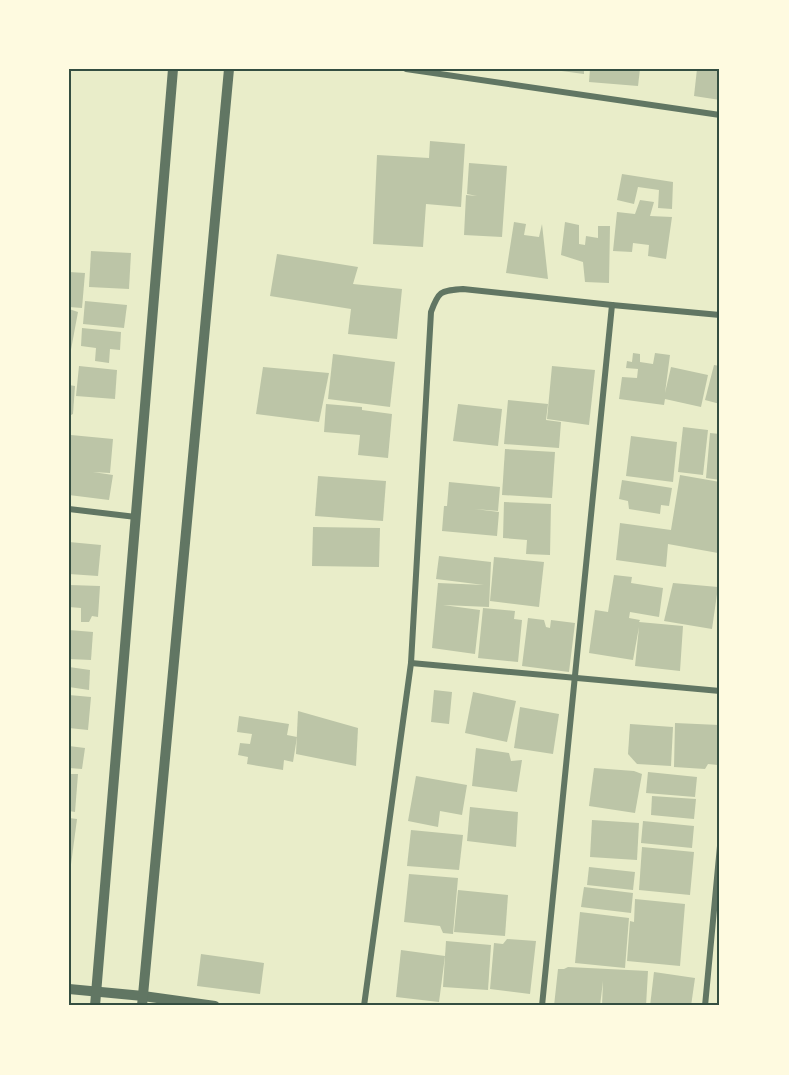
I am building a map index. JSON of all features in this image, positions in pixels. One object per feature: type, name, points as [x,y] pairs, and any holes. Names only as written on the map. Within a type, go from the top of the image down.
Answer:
[{"type":"street","points":[[95,1006],[173,69]]},
{"type":"street","points":[[142,1001],[229,69]]},
{"type":"street","points":[[406,69],[720,115]]},
{"type":"street","points":[[364,1006],[411,663],[431,312],[437,295],[446,290],[463,289],[720,315]]},
{"type":"street","points":[[542,1006],[612,305]]},
{"type":"street","points":[[69,509],[136,517]]},
{"type":"street","points":[[411,663],[720,691]]},
{"type":"street","points":[[705,1006],[720,846]]},
{"type":"street","points":[[69,989],[142,1001],[215,1006]]},
{"type":"building","points":[[584,69],[584,74],[554,70]]},
{"type":"building","points":[[590,69],[640,69],[638,86],[589,82]]},
{"type":"building","points":[[697,69],[720,69],[720,100],[694,96]]},
{"type":"building","points":[[430,141],[465,144],[461,207],[426,204],[423,247],[373,244],[377,155],[429,158]]},
{"type":"building","points":[[469,163],[507,166],[502,237],[464,235],[466,195],[477,196],[467,194]]},
{"type":"building","points":[[622,174],[673,182],[672,209],[658,208],[659,190],[638,187],[634,204],[617,200]]},
{"type":"building","points":[[640,200],[654,202],[650,216],[672,217],[666,259],[648,256],[649,245],[633,243],[632,252],[613,251],[617,212],[635,214]]},
{"type":"building","points":[[514,222],[526,224],[524,235],[539,237],[542,224],[548,279],[506,273]]},
{"type":"building","points":[[565,222],[579,225],[579,244],[585,245],[586,236],[598,238],[598,226],[610,226],[609,283],[585,282],[583,262],[561,255]]},
{"type":"building","points":[[91,251],[131,253],[129,289],[89,287]]},
{"type":"building","points":[[277,254],[358,267],[353,284],[402,289],[397,339],[348,334],[351,309],[270,296]]},
{"type":"building","points":[[69,272],[85,273],[82,308],[69,307]]},
{"type":"building","points":[[85,301],[127,305],[124,328],[83,324]]},
{"type":"building","points":[[69,309],[78,312],[70,355],[69,355]]},
{"type":"building","points":[[82,328],[121,332],[120,350],[110,349],[109,363],[95,361],[96,348],[81,346]]},
{"type":"building","points":[[633,353],[640,354],[640,362],[653,364],[655,353],[670,355],[665,393],[671,367],[708,375],[701,407],[665,399],[664,405],[619,399],[622,377],[637,378],[638,369],[626,368],[627,361],[632,362]]},
{"type":"building","points":[[333,354],[395,362],[390,407],[328,399]]},
{"type":"building","points":[[714,365],[720,366],[720,404],[705,400]]},
{"type":"building","points":[[79,366],[117,370],[115,399],[76,396]]},
{"type":"building","points":[[552,366],[595,370],[589,425],[547,419]]},
{"type":"building","points":[[263,367],[329,373],[319,422],[256,414]]},
{"type":"building","points":[[69,385],[75,386],[73,414],[69,416]]},
{"type":"building","points":[[508,400],[548,404],[546,420],[561,422],[559,448],[504,444]]},
{"type":"building","points":[[326,404],[362,407],[362,410],[392,414],[388,458],[358,455],[360,435],[324,432]]},
{"type":"building","points":[[458,404],[502,409],[498,446],[453,441]]},
{"type":"building","points":[[683,427],[708,430],[703,475],[678,472]]},
{"type":"building","points":[[710,433],[720,434],[720,480],[706,478]]},
{"type":"building","points":[[71,435],[113,439],[110,473],[93,472],[113,475],[109,500],[69,495]]},
{"type":"building","points":[[631,436],[677,442],[673,482],[626,476]]},
{"type":"building","points":[[505,449],[555,452],[552,498],[502,495]]},
{"type":"building","points":[[680,475],[720,482],[718,553],[668,544],[666,567],[616,560],[620,523],[671,530]]},
{"type":"building","points":[[318,476],[386,481],[383,521],[315,516]]},
{"type":"building","points":[[622,480],[672,488],[669,506],[661,505],[660,514],[629,509],[628,501],[619,499]]},
{"type":"building","points":[[449,482],[500,487],[498,511],[475,509],[499,512],[497,536],[442,531]]},
{"type":"building","points":[[504,502],[551,504],[550,555],[526,554],[527,540],[503,538]]},
{"type":"building","points":[[313,527],[380,528],[379,567],[312,566]]},
{"type":"building","points":[[69,542],[101,545],[98,576],[69,574]]},
{"type":"building","points":[[439,556],[491,562],[489,607],[443,605],[480,610],[475,654],[432,648],[438,583],[484,585],[436,579]]},
{"type":"building","points":[[494,557],[544,562],[539,607],[490,601]]},
{"type":"building","points":[[614,575],[632,577],[631,583],[663,588],[659,617],[630,612],[629,618],[640,620],[639,622],[683,626],[680,671],[635,666],[639,627],[633,660],[589,653],[595,610],[608,612]]},
{"type":"building","points":[[673,583],[718,587],[712,629],[664,621]]},
{"type":"building","points":[[70,585],[100,586],[98,617],[92,616],[89,622],[81,622],[81,608],[69,607]]},
{"type":"building","points":[[483,608],[515,611],[514,619],[522,620],[518,662],[478,658]]},
{"type":"building","points":[[528,618],[544,620],[546,627],[550,628],[551,620],[575,623],[569,672],[522,666]]},
{"type":"building","points":[[69,630],[93,632],[91,660],[69,659]]},
{"type":"building","points":[[69,667],[90,670],[89,690],[69,687]]},
{"type":"building","points":[[434,690],[452,692],[449,724],[431,722]]},
{"type":"building","points":[[473,692],[516,701],[507,742],[465,733]]},
{"type":"building","points":[[69,695],[91,697],[88,730],[69,728]]},
{"type":"building","points":[[520,707],[559,714],[553,754],[514,748]]},
{"type":"building","points":[[298,711],[358,728],[356,766],[296,754]]},
{"type":"building","points":[[239,716],[289,724],[287,735],[297,737],[293,762],[284,760],[283,770],[247,764],[248,757],[238,755],[240,743],[250,744],[252,734],[237,732]]},
{"type":"building","points":[[675,723],[719,725],[718,765],[708,764],[705,769],[674,767]]},
{"type":"building","points":[[630,724],[673,727],[671,766],[637,764],[628,754]]},
{"type":"building","points":[[69,746],[85,748],[82,769],[69,768]]},
{"type":"building","points":[[476,748],[509,753],[511,761],[522,760],[517,792],[472,786]]},
{"type":"building","points":[[594,768],[634,771],[642,774],[635,813],[589,806]]},
{"type":"building","points":[[648,772],[697,777],[695,797],[646,793]]},
{"type":"building","points":[[69,774],[78,774],[75,812],[69,811]]},
{"type":"building","points":[[416,776],[467,785],[462,815],[440,811],[438,827],[408,821]]},
{"type":"building","points":[[652,796],[696,799],[694,819],[651,815]]},
{"type":"building","points":[[470,807],[518,812],[516,847],[467,841]]},
{"type":"building","points":[[69,818],[77,819],[70,872],[69,871]]},
{"type":"building","points":[[592,820],[639,823],[637,860],[590,857]]},
{"type":"building","points":[[643,821],[694,826],[692,848],[641,843]]},
{"type":"building","points":[[411,830],[463,835],[459,870],[407,866]]},
{"type":"building","points":[[642,847],[694,852],[690,895],[639,890]]},
{"type":"building","points":[[589,867],[635,872],[633,890],[587,885]]},
{"type":"building","points":[[409,874],[458,878],[453,934],[443,933],[440,926],[404,922]]},
{"type":"building","points":[[584,887],[633,893],[631,913],[581,907]]},
{"type":"building","points":[[458,890],[508,895],[505,936],[454,932]]},
{"type":"building","points":[[635,899],[685,904],[680,966],[627,961],[630,921],[634,922]]},
{"type":"building","points":[[580,912],[629,918],[625,968],[575,963]]},
{"type":"building","points":[[507,939],[536,941],[530,994],[490,989],[494,943],[503,944]]},
{"type":"building","points":[[446,941],[491,945],[488,990],[443,987]]},
{"type":"building","points":[[401,950],[445,956],[439,1002],[396,997]]},
{"type":"building","points":[[201,954],[264,963],[260,994],[197,986]]},
{"type":"building","points":[[568,967],[648,971],[646,1006],[602,1006],[603,981],[600,1006],[554,1006],[558,969]]},
{"type":"building","points":[[654,972],[695,978],[691,1006],[650,1006]]}]
